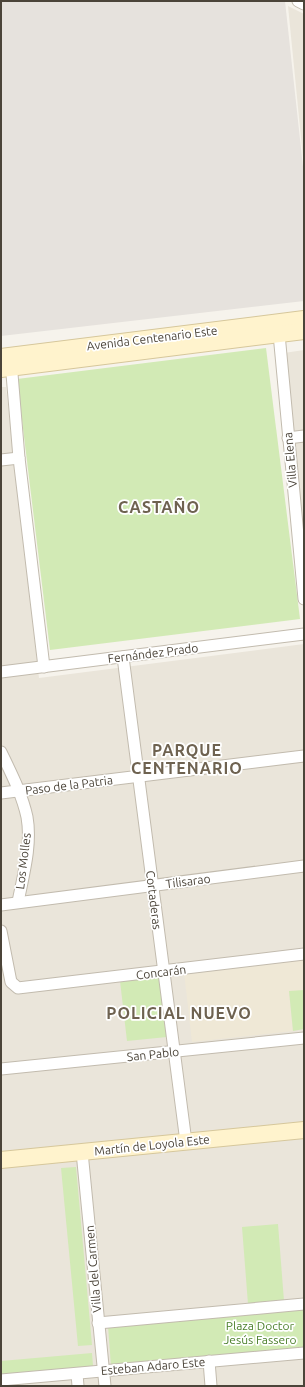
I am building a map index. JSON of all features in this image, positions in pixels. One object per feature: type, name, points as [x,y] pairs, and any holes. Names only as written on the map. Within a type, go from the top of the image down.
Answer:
[{"type":"main road","name":"Avenida Centenario Este","points":[[6,363],[280,328],[304,319]]},
{"type":"main road","name":"Avenida Centenario Este","points":[[280,328],[304,331]]},
{"type":"main road","name":"Martín de Loyola Este","points":[[1,1160],[304,1130]]},
{"type":"street","points":[[298,1],[304,4]]},
{"type":"street","name":"Villa Elena","points":[[280,328],[288,438],[300,527],[304,599]]},
{"type":"street","points":[[6,363],[44,667]]},
{"type":"street","points":[[288,438],[304,436]]},
{"type":"street","points":[[1,460],[19,458]]},
{"type":"street","name":"Fernández Prado","points":[[1,672],[304,634]]},
{"type":"street","name":"Cortaderas","points":[[123,657],[186,1142]]},
{"type":"street","name":"Los Molles","points":[[1,752],[19,791],[27,817],[28,830],[24,870],[18,902]]},
{"type":"street","name":"Paso de la Patria","points":[[1,793],[304,756]]},
{"type":"street","name":"Tilisarao","points":[[1,905],[304,866]]},
{"type":"street","points":[[1,931],[4,962]]},
{"type":"street","name":"Concarán","points":[[4,962],[11,982],[18,988],[164,972],[304,954]]},
{"type":"street","name":"San Pablo","points":[[1,1069],[304,1038]]},
{"type":"street","name":"Villa del Carmen","points":[[82,1152],[105,1386]]},
{"type":"street","points":[[98,1323],[304,1304]]},
{"type":"street","name":"Esteban Adaro Este","points":[[1,1380],[304,1353]]},
{"type":"street","points":[[209,1362],[211,1386]]},
{"type":"street","points":[[77,1374],[78,1386]]},
{"type":"shaded area","points":[[1,1],[285,1],[304,176],[304,301],[1,336]]},
{"type":"shaded area","points":[[288,6],[304,14],[304,168]]},
{"type":"shaded area","points":[[304,350],[304,550],[284,353]]},
{"type":"shaded area","points":[[1,387],[6,387],[39,678],[304,644],[304,1386],[1,1386]]},
{"type":"shaded area","points":[[304,959],[304,990],[289,992],[293,1031],[192,1042],[184,972]]},
{"type":"green space","points":[[266,348],[300,619],[50,650],[17,379]]},
{"type":"green space","points":[[159,976],[167,1037],[127,1041],[120,981]]},
{"type":"green space","points":[[304,990],[304,1029],[293,1031],[289,991]]},
{"type":"green space","points":[[76,1167],[92,1345],[78,1346],[61,1168]]},
{"type":"green space","points":[[278,1224],[284,1301],[248,1304],[242,1227]]},
{"type":"green space","name":"Plaza Doctor Jesús Fassero","points":[[304,1308],[304,1349],[111,1366],[108,1326]]},
{"type":"green space","points":[[92,1353],[93,1366],[1,1375],[1,1361]]},
{"type":"district","name":"CASTAÑO","points":[[159,507]]},
{"type":"district","name":"PARQUE CENTENARIO","points":[[187,759]]},
{"type":"district","name":"POLICIAL NUEVO","points":[[179,1013]]}]
